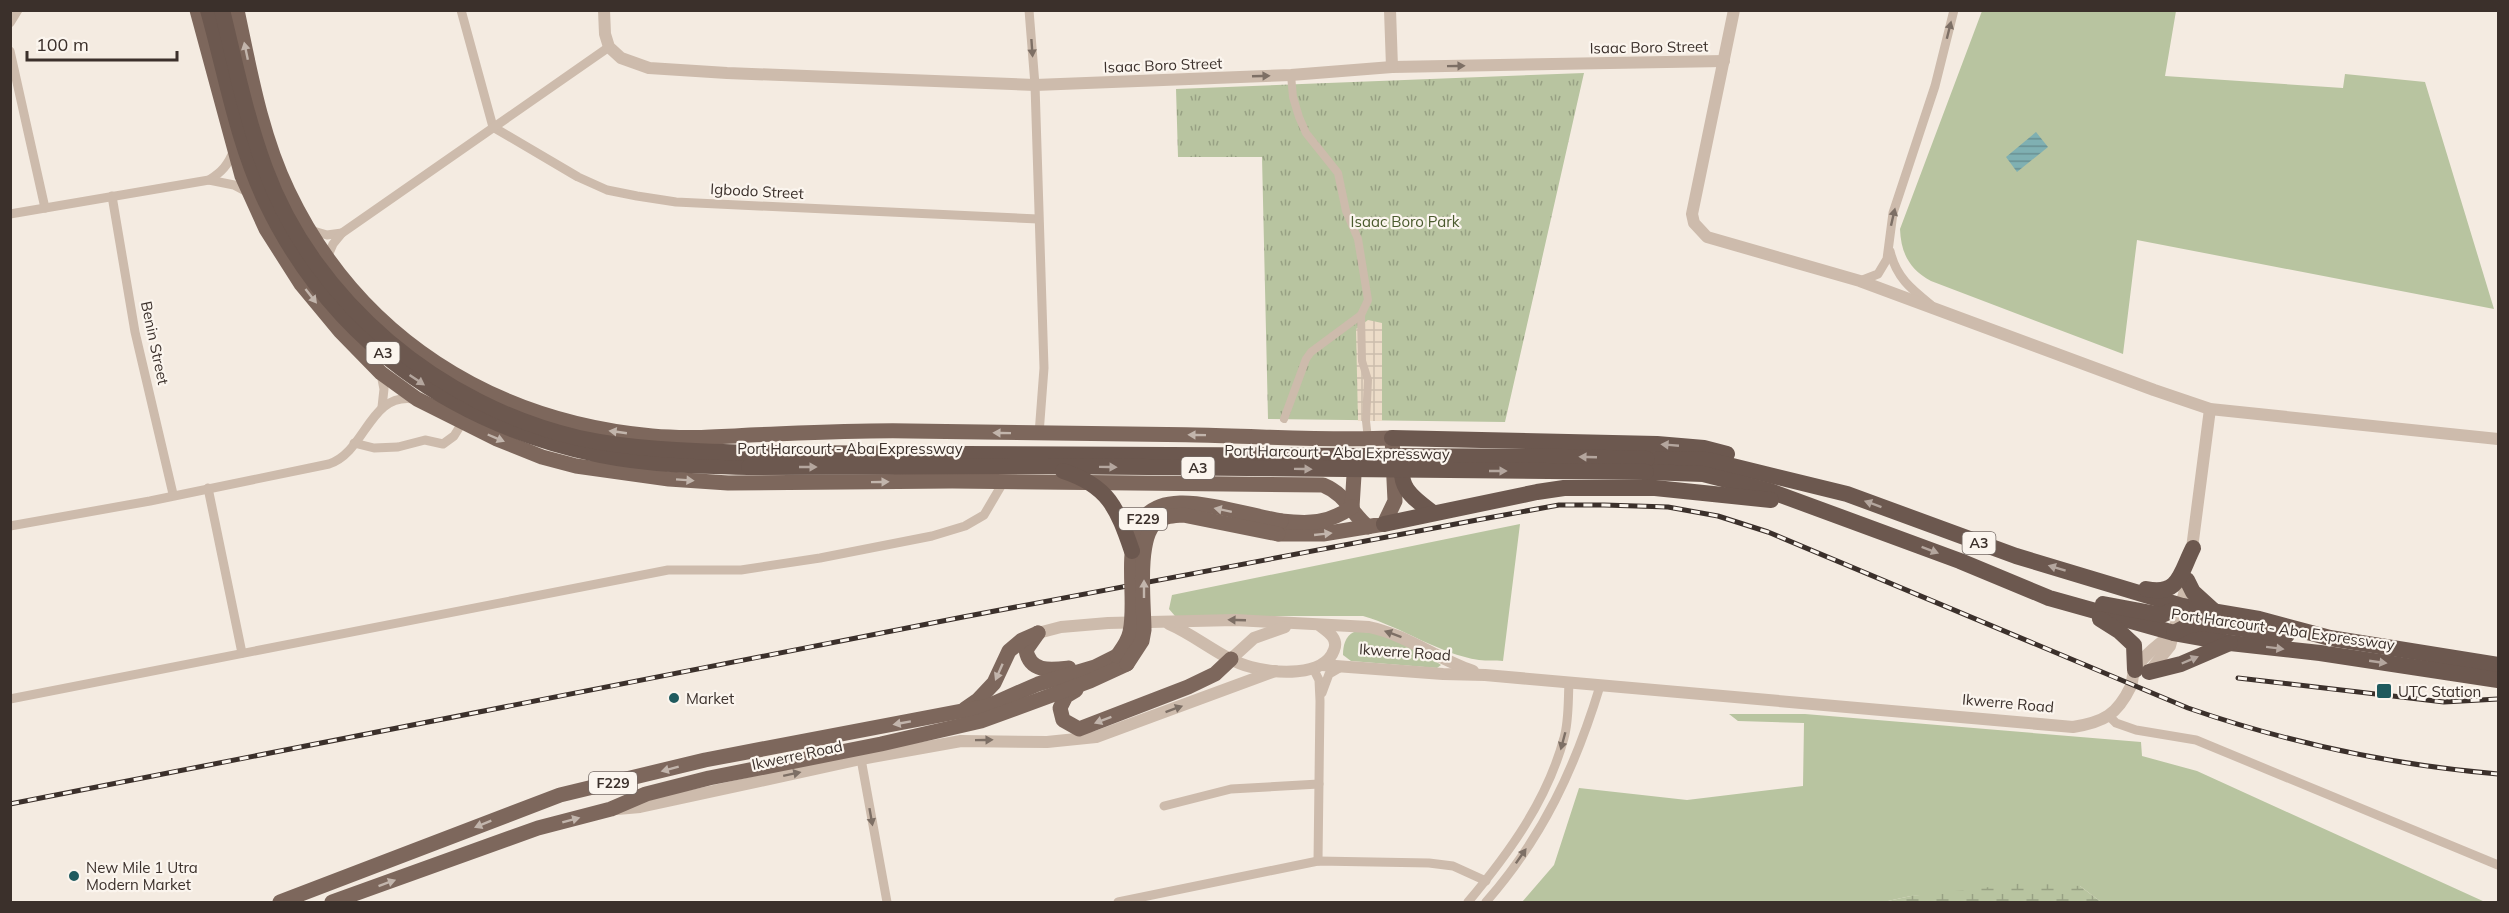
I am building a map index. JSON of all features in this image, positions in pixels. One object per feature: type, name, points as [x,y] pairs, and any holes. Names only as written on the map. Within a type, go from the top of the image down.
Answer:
[{"type":"highway","name":"Port Harcourt - Aba Expressway","points":[[208,10],[242,121],[292,226],[321,270],[368,323],[419,366],[488,406],[520,420],[578,437],[652,450],[750,460],[1048,466],[1646,466],[1708,460],[1848,494],[2016,556],[2182,606],[2296,627],[2330,638],[2499,665]]},
{"type":"highway","name":"Port Harcourt - Aba Expressway","points":[[222,10],[242,121]]},
{"type":"highway","points":[[1414,436],[1408,444],[1401,476],[1411,495],[1433,513]]},
{"type":"highway","points":[[1392,438],[1414,436],[1657,444],[1704,448],[1752,461],[1848,494]]},
{"type":"highway","name":"Port Harcourt - Aba Expressway","points":[[750,460],[1109,453],[1646,466],[1703,474],[1761,488],[1960,561],[2049,598],[2174,633],[2230,643],[2320,653],[2499,680]]},
{"type":"highway","points":[[1048,466],[1085,479],[1100,488],[1122,520],[1132,551]]},
{"type":"highway","points":[[1376,526],[1564,488],[1655,488],[1754,497],[1816,507]]},
{"type":"highway","points":[[2113,585],[2156,591],[2168,590],[2178,579],[2193,548]]},
{"type":"highway","points":[[2187,580],[2193,592],[2216,612]]},
{"type":"highway","points":[[2049,598],[2091,602],[2162,615],[2182,606]]},
{"type":"highway","points":[[2084,609],[2119,631],[2134,645],[2138,676],[2181,664],[2230,643]]},
{"type":"highway","points":[[2174,633],[2187,626],[2205,623],[2298,637],[2330,638]]},
{"type":"main road","points":[[197,10],[242,121],[288,190],[327,258],[350,288],[380,319],[410,345],[438,365],[497,398],[578,424],[654,437],[900,431],[1392,438],[1395,501],[1376,526],[1357,518],[1352,507],[1338,493],[1323,485],[1004,481],[728,483],[669,479],[576,466],[526,451],[462,423],[417,399],[381,373],[339,331],[301,284],[266,229],[249,193],[242,121],[237,10]]},
{"type":"main road","points":[[1037,482],[1039,434]]},
{"type":"main road","points":[[1352,507],[1356,451],[1364,439]]},
{"type":"main road","name":"F229","points":[[1122,660],[1131,631],[1132,551],[1142,519],[1157,509],[1178,502],[1279,528],[1330,520],[1352,507]]},
{"type":"main road","name":"F229","points":[[611,809],[646,794],[709,778],[981,721],[1122,660],[1142,641],[1144,547],[1147,534],[1156,522],[1168,516],[1183,515],[1323,534],[1376,526]]},
{"type":"main road","points":[[1038,633],[1026,651],[1032,665],[1042,669],[1092,674]]},
{"type":"main road","points":[[960,712],[987,692],[1001,671],[1009,651],[1022,639],[1038,633]]},
{"type":"main road","points":[[1092,674],[1066,696],[1060,708],[1063,720],[1079,729],[1188,687],[1215,674],[1231,659]]},
{"type":"main road","name":"F229","points":[[960,712],[988,706],[1038,684],[1092,674]]},
{"type":"main road","name":"Ikwerre Road","points":[[280,903],[560,795],[705,760],[960,712]]},
{"type":"main road","points":[[705,760],[709,778]]},
{"type":"main road","points":[[753,770],[767,780]]},
{"type":"main road","name":"Ikwerre Road","points":[[332,903],[538,828],[611,809]]},
{"type":"street","points":[[10,23],[18,10]]},
{"type":"street","points":[[461,10],[493,127]]},
{"type":"street","points":[[327,258],[333,243],[342,233],[609,47],[604,34],[604,10]]},
{"type":"street","points":[[1029,10],[1035,85],[1044,368],[1039,434]]},
{"type":"street","points":[[1390,10],[1392,67]]},
{"type":"street","points":[[1734,10],[1692,214],[1694,223],[1707,237],[1860,281],[2210,409],[2499,439]]},
{"type":"street","points":[[1860,281],[1878,273],[1883,267],[1889,246],[1893,213],[1935,86],[1954,10]]},
{"type":"street","name":"Isaac Boro Street","points":[[609,47],[621,58],[650,68],[1035,85],[1291,75],[1392,67],[1724,61]]},
{"type":"street","points":[[10,51],[45,208]]},
{"type":"street","points":[[1291,75],[1293,98],[1299,117],[1306,133],[1338,172],[1346,211],[1358,239],[1368,300],[1361,315],[1362,361],[1368,380],[1364,439]]},
{"type":"street","points":[[209,180],[221,173],[228,164],[242,121]]},
{"type":"street","name":"Igbodo Street","points":[[493,127],[578,177],[608,190],[637,196],[676,202],[1038,219]]},
{"type":"street","points":[[10,214],[209,180],[234,185],[249,193]]},
{"type":"street","name":"Benin Street","points":[[112,196],[135,332],[172,494]]},
{"type":"street","points":[[309,230],[327,235],[342,233]]},
{"type":"street","points":[[1889,246],[1894,267],[1901,279],[1936,308]]},
{"type":"street","points":[[1284,419],[1306,359],[1311,352],[1361,315]]},
{"type":"street","points":[[381,373],[384,389],[382,407]]},
{"type":"street","points":[[10,526],[150,501],[172,494],[329,464],[340,460],[382,407],[394,399],[417,399]]},
{"type":"street","points":[[2210,409],[2193,548],[2182,606],[2170,646],[2138,676],[2109,717],[2116,723],[2136,730],[2196,740],[2499,865]]},
{"type":"street","points":[[354,443],[374,448],[398,447],[425,440],[443,444],[454,436],[462,423]]},
{"type":"street","points":[[10,699],[668,570],[759,568],[932,536],[966,526],[984,514],[1004,481]]},
{"type":"street","points":[[208,488],[242,653]]},
{"type":"street","name":"Ikwerre Road","points":[[1038,633],[1061,627],[1108,623],[1235,620],[1369,627],[1387,631],[1456,665],[1485,675]]},
{"type":"street","name":"Ikwerre Road","points":[[1166,623],[1189,633],[1231,659],[1251,667],[1275,671],[1342,666],[1485,675],[2073,727],[2109,717]]},
{"type":"street","points":[[1231,659],[1254,638],[1295,624]]},
{"type":"street","points":[[1318,625],[1335,640],[1336,646],[1329,660],[1318,667],[1320,701],[1318,861]]},
{"type":"street","points":[[1320,701],[1329,674],[1342,666]]},
{"type":"street","name":"Ikwerre Road","points":[[611,809],[640,807],[861,759],[961,741],[1047,742],[1096,737],[1275,671]]},
{"type":"street","points":[[1468,903],[1516,840],[1545,792],[1565,735],[1569,683]]},
{"type":"street","points":[[1486,903],[1537,833],[1557,798],[1570,772],[1600,686]]},
{"type":"street","points":[[861,759],[887,903]]},
{"type":"street","points":[[1164,806],[1231,789],[1319,784]]},
{"type":"street","points":[[1118,903],[1318,861],[1429,862],[1453,866],[1486,881]]},
{"type":"green space","points":[[1982,11],[2176,11],[2165,76],[2343,88],[2345,74],[2425,82],[2494,309],[2137,240],[2123,354],[1931,281],[1917,271],[1908,260],[1902,246],[1900,229]]},
{"type":"green space","name":"Isaac Boro Park","points":[[1584,73],[1505,422],[1268,419],[1262,157],[1178,157],[1176,89]]},
{"type":"green space","points":[[1520,524],[1503,661],[1464,657],[1363,616],[1175,616],[1169,609],[1172,595]]},
{"type":"green space","points":[[1354,632],[1376,634],[1399,641],[1441,665],[1437,668],[1351,661],[1343,655],[1343,648],[1347,639]]},
{"type":"green space","points":[[1729,714],[1805,714],[2141,742],[2142,756],[2197,771],[2485,902],[2101,902],[2080,886],[1911,896],[1883,902],[1522,902],[1554,865],[1579,788],[1687,800],[1803,786],[1804,723],[1738,721]]},
{"type":"green space","points":[[2025,883],[2080,886],[2101,902],[1883,902],[1911,896]]},
{"type":"shaded area","points":[[1368,320],[1382,323],[1382,421],[1358,421],[1356,329]]},
{"type":"water","points":[[2036,132],[2048,147],[2017,172],[2006,157]]},
{"type":"railway","points":[[10,804],[963,617],[1559,505],[1668,507],[1718,516],[1768,532],[2188,708],[2226,721],[2341,751],[2419,765],[2498,774]]},
{"type":"railway","points":[[2238,678],[2444,702],[2498,699]]},
{"type":"place","name":"UTC Station","points":[[2384,691]]},
{"type":"place","name":"Market","points":[[674,698]]},
{"type":"place","name":"New Mile 1 Utra Modern Market","points":[[74,876]]}]
